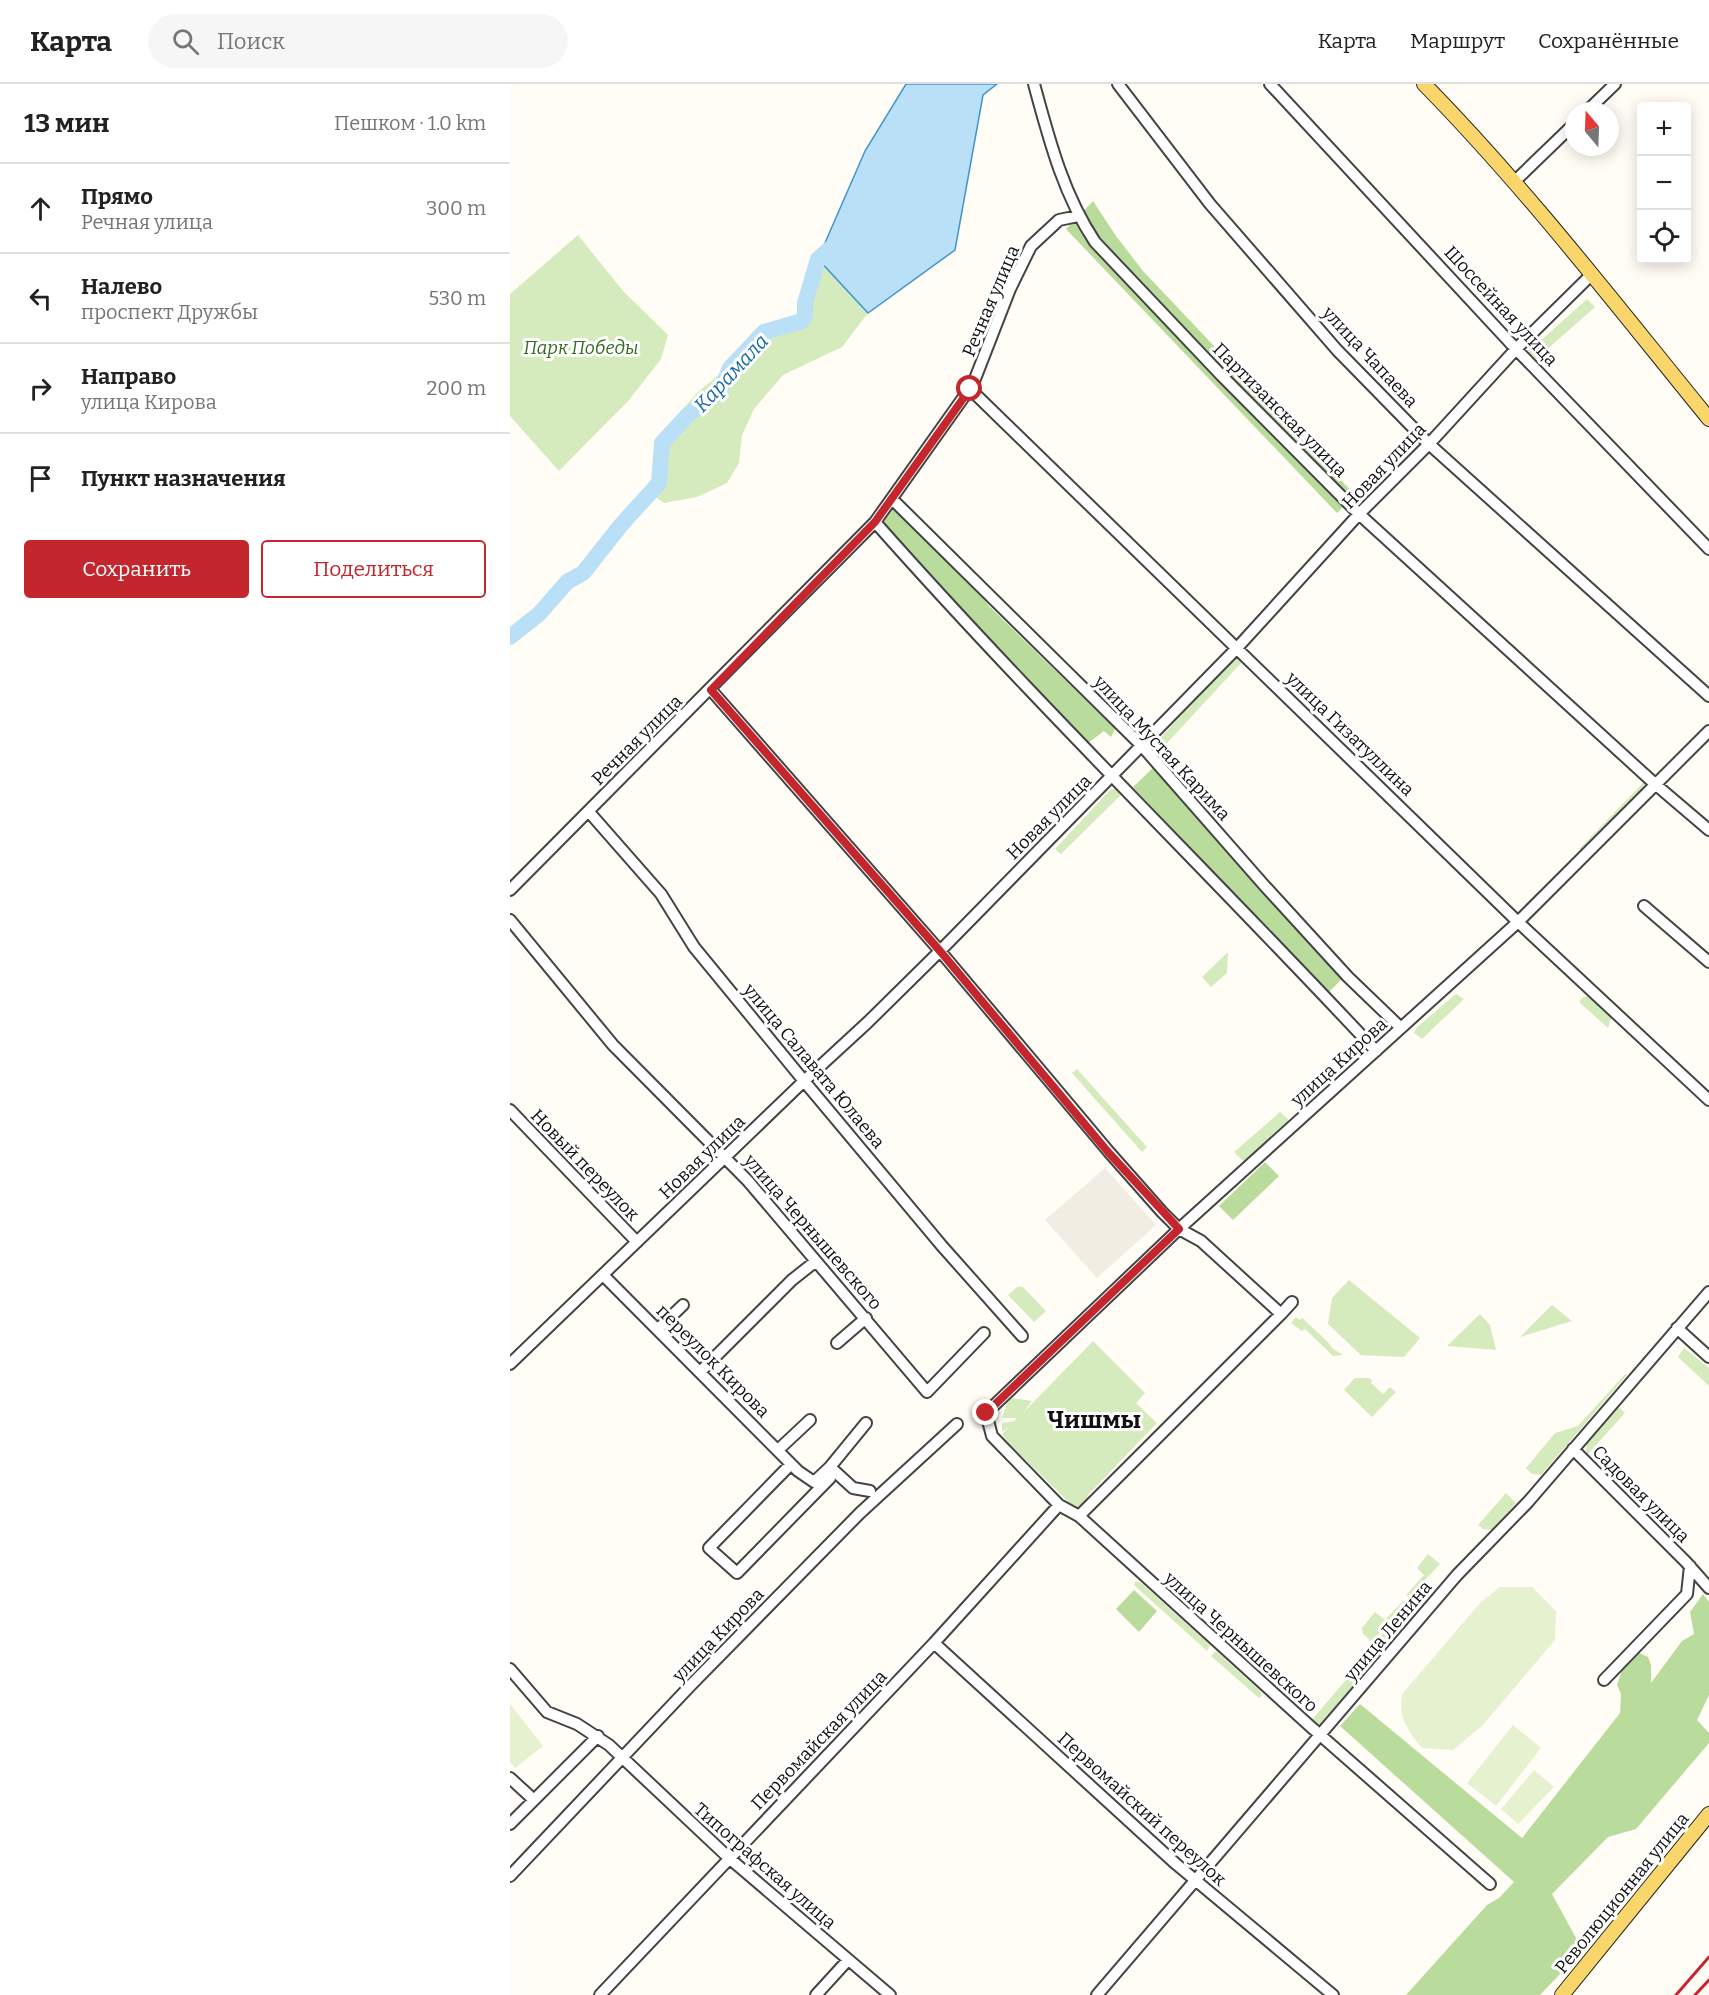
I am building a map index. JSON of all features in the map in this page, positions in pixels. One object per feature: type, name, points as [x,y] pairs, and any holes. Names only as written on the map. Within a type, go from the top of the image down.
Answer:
[{"type":"main road","points":[[1424,84],[1515,182],[1709,418]]},
{"type":"main road","name":"Революционная улица","points":[[1562,1995],[1709,1814]]},
{"type":"street","name":"Партизанская улица","points":[[1034,84],[1054,155],[1078,216],[1095,242],[1221,375],[1359,514],[1655,784],[1709,830]]},
{"type":"street","name":"улица Чапаева","points":[[1118,84],[1217,213],[1337,350],[1429,444],[1709,696]]},
{"type":"street","name":"Шоссейная улица","points":[[1270,84],[1516,349],[1709,549]]},
{"type":"street","points":[[1596,102],[1615,84]]},
{"type":"street","points":[[1515,182],[1565,133]]},
{"type":"street","name":"Речная улица","points":[[510,890],[711,690],[875,522],[970,389],[992,340],[1010,289],[1031,246],[1059,220],[1078,216]]},
{"type":"street","name":"Новая улица","points":[[510,1364],[940,951],[1237,648],[1359,514],[1429,444],[1516,349],[1592,275]]},
{"type":"street","name":"улица Гизатуллина","points":[[970,389],[1518,922],[1709,1100]]},
{"type":"street","name":"улица Мустая Карима","points":[[892,498],[1142,746],[1348,977],[1401,1028]]},
{"type":"street","points":[[875,522],[937,592],[1239,905],[1376,1051]]},
{"type":"street","points":[[711,690],[940,951],[1108,1152],[1179,1229],[1200,1241],[1281,1314]]},
{"type":"street","name":"улица Кирова","points":[[986,1413],[1179,1229],[1518,922],[1709,731]]},
{"type":"street","name":"улица Салавата Юлаева","points":[[589,812],[661,894],[694,947],[804,1081],[942,1246],[1022,1336]]},
{"type":"street","points":[[1644,906],[1709,963]]},
{"type":"street","name":"улица Чернышевского","points":[[510,920],[613,1045],[748,1181],[927,1392],[984,1333]]},
{"type":"street","name":"Новый переулок","points":[[510,1110],[637,1242]]},
{"type":"street","points":[[700,1372],[755,1315],[816,1261]]},
{"type":"street","name":"переулок Кирова","points":[[603,1275],[794,1467]]},
{"type":"street","name":"улица Ленина","points":[[1097,1995],[1457,1575],[1528,1502],[1709,1292]]},
{"type":"street","points":[[1079,1516],[1292,1302]]},
{"type":"street","points":[[658,1329],[683,1305]]},
{"type":"street","points":[[837,1343],[866,1318]]},
{"type":"street","points":[[1677,1328],[1709,1357]]},
{"type":"street","name":"улица Чернышевского","points":[[986,1413],[992,1436],[1059,1505],[1079,1516],[1321,1736],[1490,1884]]},
{"type":"street","points":[[778,1450],[810,1420]]},
{"type":"street","points":[[827,1470],[830,1478],[737,1573],[709,1548],[794,1467],[814,1482],[827,1470],[866,1423]]},
{"type":"street","name":"улица Кирова","points":[[510,1876],[860,1513],[957,1424]]},
{"type":"street","name":"Садовая улица","points":[[1573,1449],[1690,1566],[1709,1588]]},
{"type":"street","points":[[827,1470],[853,1488],[870,1491]]},
{"type":"street","name":"Первомайская улица","points":[[600,1995],[934,1643],[1059,1505]]},
{"type":"street","points":[[1604,1680],[1687,1594],[1690,1566]]},
{"type":"street","name":"Первомайский переулок","points":[[934,1643],[1196,1881],[1333,1995]]},
{"type":"street","name":"Типографская улица","points":[[510,1669],[546,1712],[578,1724],[598,1736],[729,1858],[890,1995]]},
{"type":"street","points":[[510,1824],[598,1736]]},
{"type":"street","points":[[510,1778],[534,1800]]},
{"type":"street","points":[[816,1995],[848,1959]]},
{"type":"green space","points":[[1093,201],[1143,271],[1355,495],[1337,513],[1066,229]]},
{"type":"green space","name":"Парк Победы","points":[[578,235],[623,291],[668,335],[661,359],[629,400],[559,471],[510,416],[510,294]]},
{"type":"green space","points":[[818,259],[868,313],[842,347],[783,375],[754,409],[742,435],[739,463],[727,483],[697,497],[664,503],[650,493],[658,436],[699,391],[764,332],[802,321]]},
{"type":"green space","points":[[1587,299],[1595,307],[1534,361],[1527,353]]},
{"type":"green space","points":[[890,505],[976,588],[988,605],[1115,729],[1111,737],[1104,731],[1088,743],[886,530],[883,521]]},
{"type":"green space","points":[[1237,658],[1243,661],[1155,756],[1151,751],[1152,747],[1232,660]]},
{"type":"green space","points":[[1154,767],[1345,976],[1328,993],[1133,787]]},
{"type":"green space","points":[[1644,782],[1645,788],[1582,851],[1579,849]]},
{"type":"green space","points":[[1111,789],[1118,789],[1123,793],[1061,854],[1055,849]]},
{"type":"green space","points":[[1228,952],[1227,973],[1211,987],[1202,977]]},
{"type":"green space","points":[[1456,994],[1464,999],[1422,1039],[1414,1033],[1417,1027]]},
{"type":"green space","points":[[1589,996],[1611,1018],[1608,1028],[1579,1002],[1583,997]]},
{"type":"green space","points":[[1077,1069],[1147,1147],[1142,1152],[1072,1073]]},
{"type":"green space","points":[[1280,1112],[1289,1120],[1288,1125],[1248,1162],[1242,1160],[1234,1152]]},
{"type":"green space","points":[[1265,1162],[1279,1176],[1233,1220],[1219,1206]]},
{"type":"green space","points":[[1349,1280],[1420,1338],[1404,1357],[1361,1355],[1328,1324],[1332,1298]]},
{"type":"green space","points":[[1017,1287],[1023,1287],[1046,1311],[1034,1322],[1008,1295]]},
{"type":"green space","points":[[1552,1305],[1572,1321],[1520,1337]]},
{"type":"green space","points":[[1480,1314],[1490,1325],[1496,1350],[1447,1346]]},
{"type":"green space","points":[[1296,1317],[1300,1320],[1302,1318],[1333,1349],[1343,1355],[1333,1356],[1305,1329],[1302,1331],[1291,1323]]},
{"type":"green space","points":[[1093,1341],[1145,1393],[1136,1403],[1157,1423],[1087,1496],[1089,1502],[1075,1508],[1010,1445],[1002,1434],[1010,1426],[1002,1432],[1002,1423],[1014,1421],[1017,1418],[1002,1418],[1007,1403],[1012,1398],[1032,1401],[1023,1413]]},
{"type":"green space","points":[[1684,1348],[1709,1368],[1709,1386],[1678,1357]]},
{"type":"green space","points":[[1625,1374],[1627,1375],[1541,1475],[1532,1474],[1526,1468],[1555,1433],[1578,1426]]},
{"type":"green space","points":[[1355,1378],[1369,1378],[1383,1394],[1390,1387],[1396,1392],[1372,1417],[1344,1390]]},
{"type":"green space","points":[[1617,1408],[1625,1413],[1587,1455],[1586,1449],[1591,1436]]},
{"type":"green space","points":[[1506,1493],[1516,1503],[1492,1530],[1483,1529],[1478,1525]]},
{"type":"green space","points":[[1428,1554],[1440,1564],[1409,1597],[1406,1595],[1424,1575],[1417,1568]]},
{"type":"green space","points":[[1135,1582],[1140,1582],[1210,1645],[1207,1651],[1134,1585]]},
{"type":"green space","points":[[1500,1587],[1532,1587],[1556,1611],[1555,1640],[1482,1726],[1453,1750],[1422,1748],[1405,1723],[1401,1709],[1403,1693],[1480,1603]]},
{"type":"green space","points":[[1134,1590],[1157,1611],[1139,1632],[1116,1609]]},
{"type":"green space","points":[[1703,1594],[1709,1602],[1709,1695],[1697,1720],[1709,1733],[1709,1743],[1636,1829],[1608,1837],[1552,1894],[1581,1952],[1540,1995],[1406,1995],[1487,1905],[1499,1898],[1514,1882],[1340,1726],[1360,1704],[1522,1838],[1620,1713],[1621,1694],[1617,1685],[1625,1661],[1635,1651],[1648,1657],[1651,1665],[1651,1683],[1682,1641],[1694,1634],[1690,1612]]},
{"type":"green space","points":[[1403,1601],[1405,1603],[1372,1642],[1363,1634],[1362,1628],[1375,1612],[1385,1620]]},
{"type":"green space","points":[[1408,1604],[1413,1609],[1392,1634],[1391,1645],[1384,1650],[1374,1644]]},
{"type":"green space","points":[[1216,1651],[1261,1692],[1262,1695],[1259,1698],[1211,1656]]},
{"type":"green space","points":[[1358,1666],[1365,1676],[1321,1727],[1316,1728],[1309,1723]]},
{"type":"green space","points":[[510,1704],[543,1746],[515,1768],[510,1762]]},
{"type":"green space","points":[[1513,1725],[1541,1748],[1496,1806],[1467,1783]]},
{"type":"green space","points":[[1534,1770],[1554,1787],[1518,1824],[1501,1809]]},
{"type":"shaded area","points":[[1105,1168],[1156,1225],[1097,1278],[1045,1220]]},
{"type":"water","points":[[906,84],[997,84],[983,95],[955,250],[868,313],[818,259],[865,151]]},
{"type":"waterway","name":"Карамала","points":[[510,637],[539,614],[567,582],[583,573],[621,525],[659,483],[662,443],[688,415],[715,394],[723,385],[730,368],[764,332],[802,321],[818,259],[833,246]]},
{"type":"railway","points":[[1676,1995],[1709,1957]]},
{"type":"railway","points":[[1695,1995],[1709,1980]]},
{"type":"district","name":"Чишмы","points":[[1094,1420]]},
{"type":"route","points":[[970,389],[875,522],[711,690],[940,951],[1108,1152],[1179,1229],[986,1413]]}]
